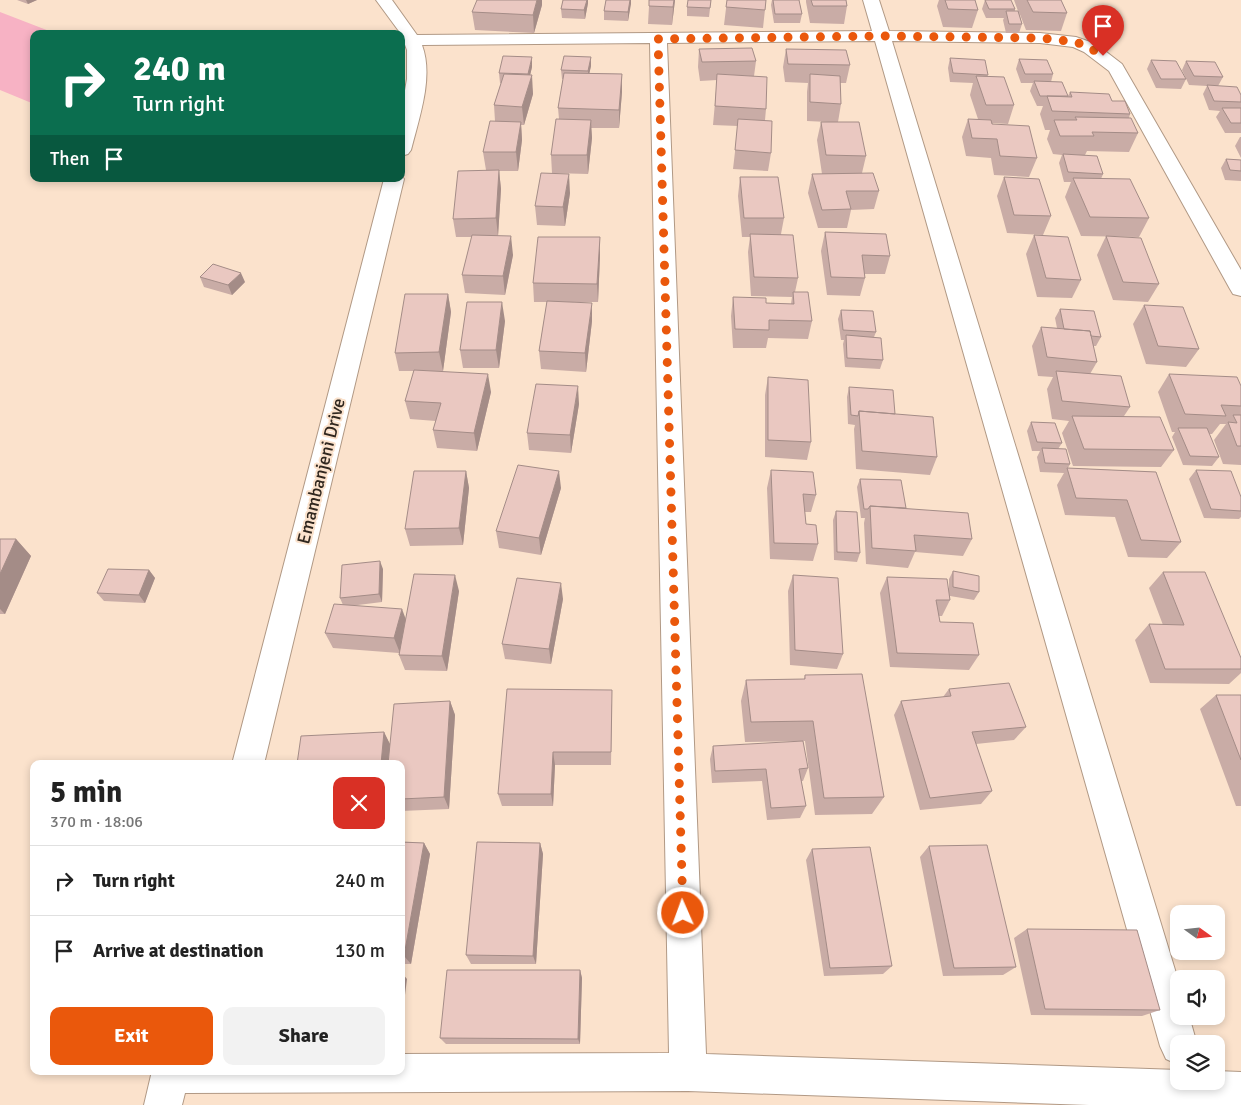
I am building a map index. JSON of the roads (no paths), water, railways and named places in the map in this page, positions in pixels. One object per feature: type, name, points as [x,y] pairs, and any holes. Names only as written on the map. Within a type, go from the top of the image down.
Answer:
[{"type":"street","points":[[384,0],[412,40],[417,69],[414,99],[405,134]]},
{"type":"street","points":[[871,0],[1176,1035]]},
{"type":"street","points":[[412,40],[881,36],[1040,38],[1076,42],[1103,56],[1116,68],[1241,288]]},
{"type":"street","points":[[658,39],[688,1072]]},
{"type":"street","name":"Emambanjeni Drive","points":[[249,760],[393,182]]},
{"type":"street","points":[[168,1084],[688,1072],[1170,1084]]},
{"type":"street","points":[[1225,1089],[1241,1091]]}]
